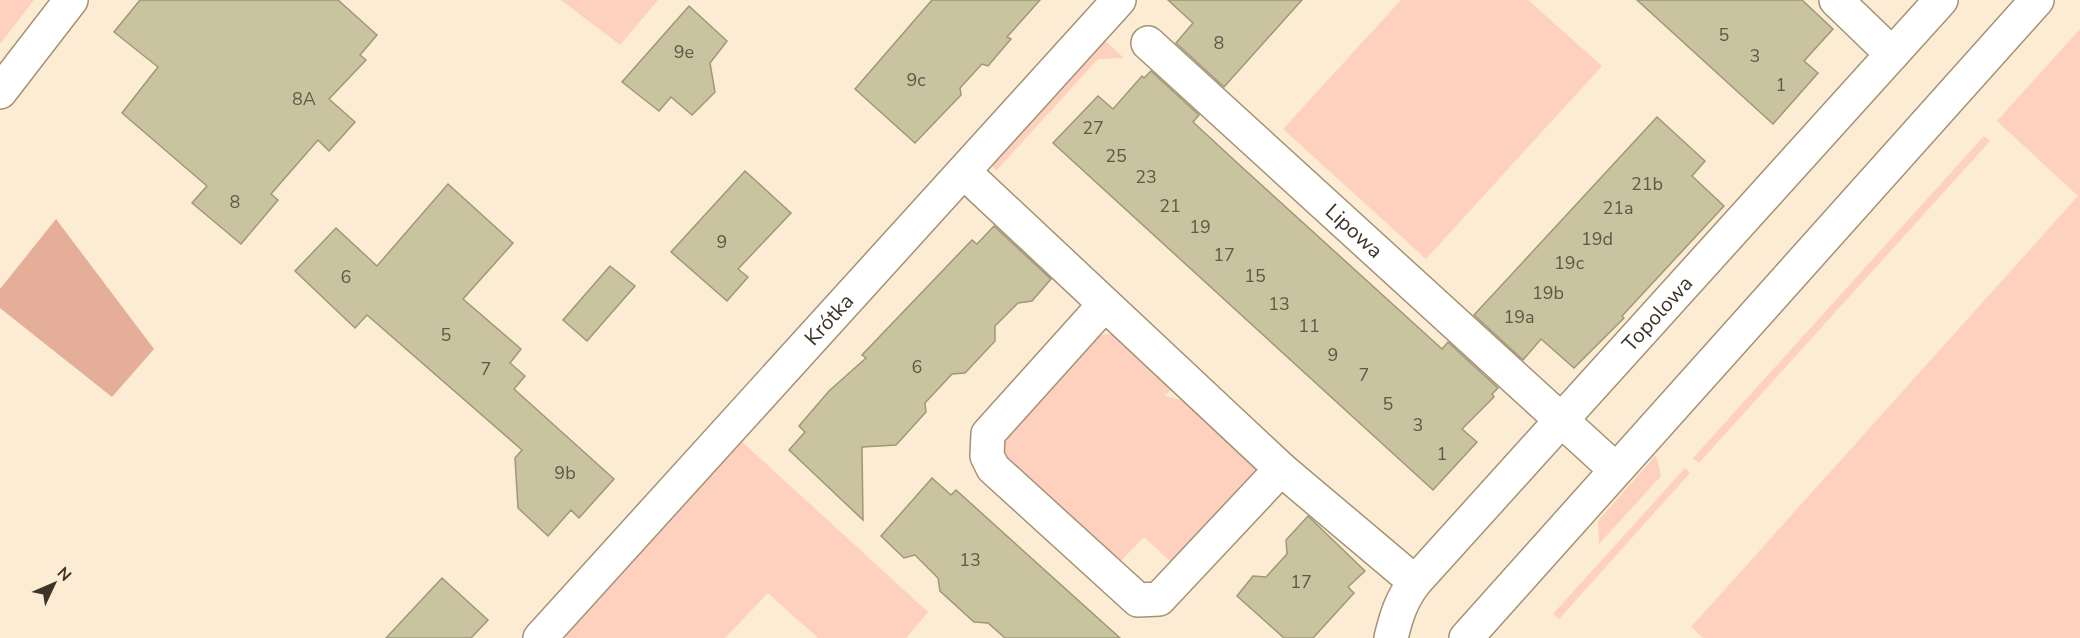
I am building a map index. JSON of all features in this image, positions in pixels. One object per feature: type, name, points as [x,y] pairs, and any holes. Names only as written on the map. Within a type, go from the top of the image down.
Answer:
[{"type":"street","points":[[0,92],[70,0]]},
{"type":"street","name":"Krótka","points":[[540,638],[1119,0]]},
{"type":"street","points":[[1836,0],[1892,54]]},
{"type":"street","name":"Topolowa","points":[[1391,638],[1400,605],[1415,582],[1941,0]]},
{"type":"street","points":[[1466,638],[2037,0]]},
{"type":"street","name":"Lipowa","points":[[1148,43],[1616,470]]},
{"type":"street","points":[[964,172],[1281,469],[1415,582]]},
{"type":"street","points":[[1104,304],[988,434],[987,456],[993,468],[1138,600],[1144,602],[1159,599],[1281,469]]},
{"type":"shaded area","points":[[0,0],[34,0],[0,44]]},
{"type":"shaded area","points":[[561,0],[658,0],[620,45]]},
{"type":"shaded area","points":[[1401,0],[1528,0],[1602,66],[1426,259],[1283,129]]},
{"type":"shaded area","points":[[2080,29],[2080,638],[1703,638],[1691,627],[2078,196],[1997,121]]},
{"type":"shaded area","points":[[1101,37],[1124,58],[1098,59],[996,171],[991,164]]},
{"type":"shaded area","points":[[1984,136],[1990,141],[1699,463],[1693,458]]},
{"type":"shaded area","points":[[56,219],[154,349],[112,397],[0,308],[0,289]]},
{"type":"shaded area","points":[[1116,334],[1173,387],[1165,396],[1189,402],[1253,464],[1256,475],[1175,566],[1144,537],[1117,565],[1005,461],[1002,450],[1004,436],[1091,338]]},
{"type":"shaded area","points":[[739,439],[928,612],[906,638],[818,638],[768,593],[725,638],[567,638],[562,634]]},
{"type":"shaded area","points":[[1656,455],[1661,476],[1599,544],[1598,521]]},
{"type":"shaded area","points":[[1685,468],[1690,473],[1559,619],[1553,614]]},
{"type":"building","points":[[140,0],[338,0],[377,35],[360,55],[366,60],[329,99],[355,122],[329,151],[318,140],[271,194],[278,200],[241,244],[192,203],[207,186],[122,113],[158,67],[114,32]]},
{"type":"building","points":[[932,0],[1040,0],[1007,37],[1011,39],[988,66],[982,64],[960,88],[961,95],[915,143],[855,89]]},
{"type":"building","points":[[1168,0],[1302,0],[1224,87],[1176,43],[1193,23]]},
{"type":"building","points":[[1637,0],[1802,0],[1833,29],[1804,61],[1818,73],[1773,124]]},
{"type":"building","points":[[689,6],[727,41],[710,63],[715,92],[692,115],[671,97],[659,111],[622,82]]},
{"type":"building","points":[[1151,71],[1199,115],[1193,122],[1245,170],[1442,349],[1448,342],[1498,388],[1492,394],[1494,397],[1462,429],[1477,442],[1433,490],[1053,143],[1098,96],[1113,109],[1142,76],[1144,78]]},
{"type":"building","points":[[1657,117],[1705,161],[1692,176],[1724,206],[1622,316],[1624,318],[1574,368],[1541,339],[1523,360],[1474,315]]},
{"type":"building","points":[[745,171],[791,213],[738,269],[748,277],[727,301],[671,252]]},
{"type":"building","points":[[448,184],[513,243],[463,299],[521,349],[510,363],[525,376],[514,389],[614,479],[579,518],[571,510],[548,536],[518,508],[515,458],[522,450],[367,315],[355,328],[295,271],[336,228],[377,266]]},
{"type":"building","points":[[994,226],[1051,279],[1032,301],[1018,303],[995,326],[995,341],[965,373],[952,374],[925,403],[926,412],[896,445],[862,447],[863,520],[789,450],[805,432],[799,426],[829,391],[866,358],[862,355],[972,240],[977,244]]},
{"type":"building","points":[[610,266],[635,286],[587,341],[563,320]]},
{"type":"building","points":[[932,478],[951,495],[956,490],[1120,638],[1005,638],[988,623],[974,622],[940,591],[938,578],[915,555],[904,558],[881,536]]},
{"type":"building","points":[[1308,516],[1365,571],[1348,587],[1354,593],[1313,638],[1284,638],[1237,596],[1253,576],[1266,577],[1287,554],[1286,540]]},
{"type":"building","points":[[442,578],[488,620],[471,638],[386,638]]}]
